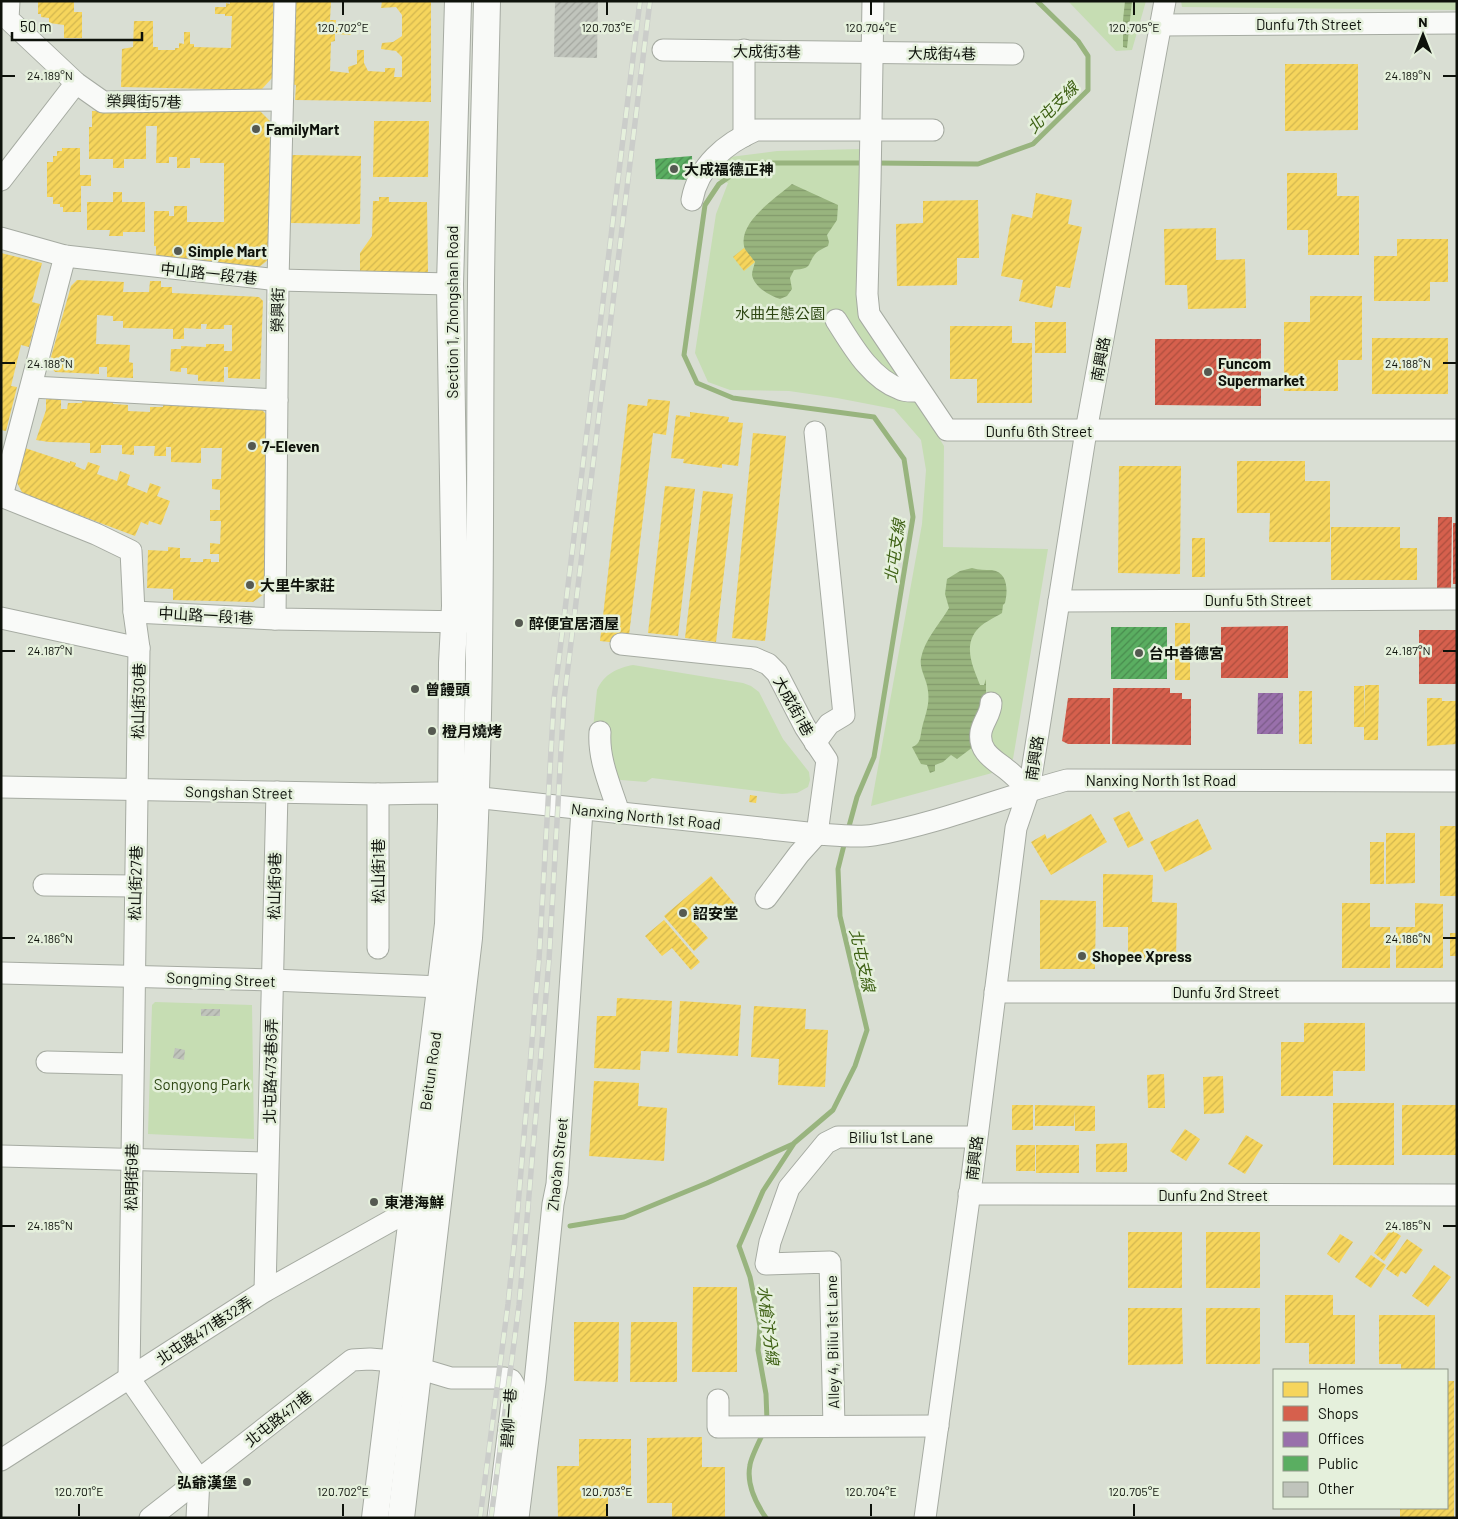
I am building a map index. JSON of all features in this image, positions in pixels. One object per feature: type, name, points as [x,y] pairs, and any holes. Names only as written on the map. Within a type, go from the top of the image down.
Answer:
[{"type":"main road","name":"Section 1, Zhongshan Road","points":[[454,622],[450,284],[458,1]]},
{"type":"main road","name":"Section 1, Zhongshan Road","points":[[480,622],[481,282],[487,1]]},
{"type":"main road","name":"Beitun Road","points":[[401,1518],[420,1369],[469,938],[463,795],[452,663],[454,622]]},
{"type":"main road","name":"Beitun Road","points":[[375,1518],[412,1208],[441,987],[480,622]]},
{"type":"street","name":"榮興街","points":[[275,619],[278,280],[285,1]]},
{"type":"street","name":"Dunfu 6th Street","points":[[872,1],[867,294],[869,314],[947,430],[1457,430]]},
{"type":"street","name":"南興路","points":[[925,1518],[970,1194],[1016,828],[1029,790],[1086,431],[1165,1]]},
{"type":"street","name":"榮興街57巷","points":[[8,10],[76,84],[103,102],[282,100]]},
{"type":"street","name":"Dunfu 7th Street","points":[[1160,25],[1457,22]]},
{"type":"street","name":"大成街3巷","points":[[663,50],[871,52]]},
{"type":"street","points":[[744,50],[744,136]]},
{"type":"street","name":"大成街4巷","points":[[871,52],[1013,54]]},
{"type":"street","points":[[1,180],[76,84]]},
{"type":"street","points":[[692,200],[700,177],[712,159],[744,136],[756,130],[933,130]]},
{"type":"street","name":"中山路一段7巷","points":[[1,238],[65,256],[278,280],[450,284]]},
{"type":"street","points":[[65,256],[2,496],[96,534],[131,551],[134,612]]},
{"type":"street","points":[[836,320],[862,358],[883,380],[901,390],[920,391]]},
{"type":"street","points":[[32,386],[277,400]]},
{"type":"street","points":[[815,432],[844,715],[829,724],[815,743]]},
{"type":"street","name":"Dunfu 5th Street","points":[[1059,601],[1457,599]]},
{"type":"street","name":"中山路一段1巷","points":[[134,612],[275,619],[480,622]]},
{"type":"street","name":"松山街30巷","points":[[134,612],[139,648],[136,790]]},
{"type":"street","points":[[1,618],[139,648]]},
{"type":"street","name":"大成街1巷","points":[[621,644],[754,658],[768,664],[777,673],[826,760],[817,834]]},
{"type":"street","points":[[991,703],[991,708],[981,731],[982,744],[990,758],[1006,769],[1029,790]]},
{"type":"street","points":[[600,732],[599,743],[602,762],[619,814]]},
{"type":"street","name":"Nanxing North 1st Road","points":[[463,795],[582,810],[817,834],[873,835],[936,819],[1067,780],[1457,781]]},
{"type":"street","name":"Songshan Street","points":[[1,788],[463,795]]},
{"type":"street","name":"松山街27巷","points":[[134,976],[136,790]]},
{"type":"street","name":"松山街9巷","points":[[272,980],[277,792]]},
{"type":"street","name":"松山街1巷","points":[[378,794],[378,948]]},
{"type":"street","name":"Zhao'an Street","points":[[518,1518],[547,1255],[557,1184],[582,810]]},
{"type":"street","points":[[766,898],[799,854],[817,834]]},
{"type":"street","points":[[44,885],[134,886]]},
{"type":"street","name":"Songming Street","points":[[1,973],[272,980],[441,987]]},
{"type":"street","name":"松明街9巷","points":[[129,1378],[134,976]]},
{"type":"street","name":"北屯路473巷6弄","points":[[265,1291],[272,980]]},
{"type":"street","name":"Dunfu 3rd Street","points":[[995,992],[1457,992]]},
{"type":"street","points":[[47,1062],[132,1064]]},
{"type":"street","name":"Biliu 1st Lane","points":[[766,1264],[770,1242],[789,1188],[826,1143],[838,1137],[976,1138]]},
{"type":"street","points":[[1,1156],[267,1163]]},
{"type":"street","name":"Dunfu 2nd Street","points":[[970,1194],[1457,1195]]},
{"type":"street","name":"北屯路471巷32弄","points":[[1,1460],[265,1291],[412,1208]]},
{"type":"street","name":"Alley 4, Biliu 1st Lane","points":[[766,1264],[830,1262],[834,1426]]},
{"type":"street","name":"北屯路471巷","points":[[150,1518],[352,1360],[394,1361],[420,1369]]},
{"type":"street","name":"碧柳一巷","points":[[420,1369],[451,1378],[505,1378],[514,1385],[498,1518]]},
{"type":"street","points":[[129,1378],[199,1479],[197,1518]]},
{"type":"street","name":"Alley 4, Biliu 1st Lane","points":[[718,1400],[718,1427],[938,1426]]},
{"type":"green space","points":[[1068,1],[1146,1],[1132,50],[1116,51]]},
{"type":"green space","points":[[1181,1],[1457,1],[1457,10],[1182,7]]},
{"type":"green space","name":"水曲生態公園","points":[[863,149],[857,306],[944,446],[943,547],[1048,549],[1013,759],[992,773],[871,806],[922,524],[926,470],[921,440],[894,409],[789,391],[730,390],[708,382],[695,353],[716,214],[728,183],[703,174],[714,159],[777,151]]},
{"type":"green space","points":[[633,665],[743,683],[751,686],[759,692],[783,739],[809,772],[810,780],[808,787],[797,793],[782,794],[652,778],[646,782],[603,776],[593,767],[590,757],[597,690],[607,676],[622,668]]},
{"type":"green space","name":"Songyong Park","points":[[155,1002],[252,1005],[254,1139],[148,1134],[152,1005]]},
{"type":"shaded area","points":[[1125,1],[1132,1],[1127,48],[1123,47]]},
{"type":"shaded area","points":[[792,184],[838,205],[837,220],[827,235],[828,246],[816,253],[807,267],[794,270],[790,278],[792,289],[787,296],[780,299],[763,290],[753,279],[752,273],[755,262],[744,246],[744,237],[747,228],[760,211]]},
{"type":"shaded area","points":[[972,568],[997,572],[1001,574],[1006,583],[1006,598],[1002,613],[979,628],[970,644],[971,658],[980,685],[984,685],[986,679],[986,701],[977,744],[957,759],[951,755],[943,762],[935,765],[935,771],[930,773],[927,765],[921,764],[912,747],[920,740],[928,701],[921,658],[929,638],[949,608],[945,594],[947,579],[960,571]]},
{"type":"building: Homes","points":[[38,1],[74,1],[74,12],[82,12],[82,38],[64,38],[64,25],[49,23],[49,18],[41,17],[41,14],[38,14]]},
{"type":"building: Homes","points":[[230,1],[273,1],[273,77],[261,90],[121,87],[122,49],[133,47],[134,21],[153,21],[153,47],[158,47],[158,50],[175,50],[175,48],[179,48],[179,43],[184,44],[184,32],[190,32],[190,44],[194,44],[194,47],[231,48],[232,16],[215,14],[215,7],[226,7],[226,3],[230,4]]},
{"type":"building: Homes","points":[[293,1],[331,1],[330,20],[336,20],[335,27],[351,27],[351,35],[335,34],[335,41],[331,42],[330,71],[349,73],[348,67],[357,64],[357,50],[364,50],[364,63],[368,71],[385,72],[385,68],[395,68],[394,77],[402,77],[402,57],[396,51],[381,49],[382,43],[393,42],[402,36],[402,15],[396,7],[381,8],[382,1],[431,1],[431,102],[295,100],[296,85],[290,84]]},
{"type":"building: Homes","points":[[1285,64],[1358,64],[1358,130],[1285,131]]},
{"type":"building: Homes","points":[[92,111],[260,111],[270,121],[268,260],[259,267],[156,261],[154,211],[169,211],[169,216],[174,216],[174,206],[187,206],[187,222],[224,222],[224,163],[200,163],[200,158],[190,158],[190,168],[177,168],[177,157],[169,157],[169,163],[156,163],[157,126],[146,126],[146,159],[124,159],[124,168],[113,168],[113,159],[89,159],[89,127],[92,127]]},
{"type":"building: Homes","points":[[374,121],[429,121],[428,177],[373,177]]},
{"type":"building: Homes","points":[[62,148],[80,148],[80,175],[91,175],[91,186],[81,186],[81,212],[63,212],[63,207],[60,207],[60,204],[53,204],[53,197],[47,197],[47,162],[53,162],[53,156],[57,156],[57,151],[62,151]]},
{"type":"building: Homes","points":[[292,155],[361,156],[360,224],[291,223]]},
{"type":"building: Homes","points":[[1287,173],[1337,173],[1337,196],[1359,196],[1359,255],[1308,255],[1308,230],[1287,230]]},
{"type":"building: Homes","points":[[113,192],[122,192],[122,202],[145,202],[145,232],[123,232],[123,236],[109,236],[110,230],[87,230],[87,202],[113,202]]},
{"type":"building: Homes","points":[[1036,193],[1072,200],[1068,224],[1082,227],[1070,288],[1056,286],[1052,308],[1019,301],[1023,280],[1001,276],[1012,214],[1032,218]]},
{"type":"building: Homes","points":[[379,197],[389,197],[389,202],[427,202],[428,273],[360,271],[360,253],[372,236],[373,201],[379,201]]},
{"type":"building: Homes","points":[[978,200],[979,258],[957,258],[957,285],[897,286],[896,224],[923,223],[923,201]]},
{"type":"building: Homes","points":[[1216,228],[1216,260],[1245,259],[1246,308],[1188,309],[1187,285],[1165,285],[1164,229]]},
{"type":"building: Homes","points":[[1397,239],[1448,239],[1448,282],[1430,282],[1430,301],[1374,301],[1374,256],[1397,256]]},
{"type":"building: Homes","points":[[744,248],[755,262],[744,271],[733,257]]},
{"type":"building: Homes","points":[[1,253],[42,263],[32,302],[40,304],[29,347],[21,345],[11,386],[17,387],[6,431],[1,430],[1,296],[3,288],[1,288]]},
{"type":"building: Homes","points":[[77,280],[124,282],[123,292],[149,292],[150,281],[161,281],[161,287],[172,287],[172,293],[259,297],[263,301],[260,379],[228,378],[228,367],[224,367],[224,382],[198,381],[198,375],[187,374],[187,368],[181,368],[181,372],[170,371],[171,349],[181,349],[181,346],[206,347],[206,344],[224,344],[224,351],[232,351],[232,325],[224,325],[224,329],[206,329],[207,324],[201,324],[201,329],[184,328],[184,339],[173,339],[173,329],[123,328],[123,321],[113,321],[113,316],[97,315],[96,344],[130,345],[129,362],[133,363],[133,378],[107,377],[107,367],[99,367],[99,374],[55,372],[49,364],[71,286]]},
{"type":"building: Homes","points":[[1310,296],[1362,296],[1362,360],[1338,360],[1338,391],[1284,391],[1284,322],[1310,322]]},
{"type":"building: Homes","points":[[1035,322],[1066,322],[1066,353],[1035,353]]},
{"type":"building: Homes","points":[[950,326],[1012,326],[1012,343],[1032,343],[1032,403],[977,403],[977,379],[950,379]]},
{"type":"building: Homes","points":[[1372,338],[1448,338],[1448,394],[1372,394]]},
{"type":"building: Homes","points":[[46,395],[61,395],[61,409],[67,409],[68,403],[82,403],[82,399],[113,399],[113,404],[128,405],[128,411],[150,412],[150,407],[163,407],[163,403],[257,405],[266,414],[264,594],[253,602],[173,600],[173,589],[147,588],[148,550],[168,551],[168,547],[180,548],[180,558],[191,558],[190,562],[203,562],[203,559],[211,559],[211,562],[219,562],[219,554],[210,554],[210,543],[220,544],[221,521],[210,521],[210,510],[220,510],[220,490],[212,489],[212,479],[221,479],[222,448],[201,448],[201,463],[171,462],[171,447],[166,447],[166,456],[154,456],[155,446],[134,446],[134,455],[122,454],[122,445],[101,445],[101,453],[90,453],[90,443],[36,440],[46,410]]},
{"type":"building: Homes","points":[[648,399],[670,401],[666,435],[653,433],[628,644],[600,641],[628,404],[647,406]]},
{"type":"building: Homes","points":[[690,412],[729,417],[728,422],[743,423],[738,466],[722,464],[722,468],[683,463],[684,459],[671,458],[676,415],[690,417]]},
{"type":"building: Homes","points":[[753,433],[786,436],[765,641],[732,638]]},
{"type":"building: Homes","points":[[25,448],[70,463],[70,461],[76,463],[75,466],[85,470],[88,462],[100,466],[97,474],[117,481],[120,471],[130,475],[127,485],[147,493],[150,483],[161,487],[157,496],[170,501],[161,525],[149,521],[148,525],[141,522],[135,536],[23,494],[15,479]]},
{"type":"building: Homes","points":[[1237,461],[1305,461],[1305,481],[1330,481],[1330,542],[1269,542],[1270,513],[1237,513]]},
{"type":"building: Homes","points":[[1119,466],[1181,466],[1180,574],[1118,573]]},
{"type":"building: Homes","points":[[665,486],[695,489],[678,636],[648,633]]},
{"type":"building: Homes","points":[[703,491],[733,494],[716,642],[685,638]]},
{"type":"building: Homes","points":[[1331,527],[1400,527],[1400,548],[1417,548],[1417,580],[1331,580]]},
{"type":"building: Homes","points":[[1192,538],[1205,538],[1205,577],[1192,577]]},
{"type":"building: Homes","points":[[1175,623],[1190,623],[1190,680],[1175,680]]},
{"type":"building: Homes","points":[[1365,685],[1379,685],[1378,740],[1364,740],[1364,727],[1354,727],[1354,686],[1364,686],[1364,722]]},
{"type":"building: Homes","points":[[1299,691],[1312,691],[1312,744],[1299,744]]},
{"type":"building: Homes","points":[[1427,698],[1457,701],[1457,744],[1427,746]]},
{"type":"building: Homes","points":[[750,795],[757,796],[756,803],[749,802]]},
{"type":"building: Homes","points":[[1129,811],[1144,840],[1128,848],[1113,818]]},
{"type":"building: Homes","points":[[1091,814],[1107,842],[1051,875],[1031,842],[1045,834],[1047,839]]},
{"type":"building: Homes","points":[[1198,819],[1212,849],[1165,872],[1150,842]]},
{"type":"building: Homes","points":[[1440,826],[1457,826],[1457,896],[1440,896]]},
{"type":"building: Homes","points":[[1386,833],[1415,833],[1415,883],[1386,884]]},
{"type":"building: Homes","points":[[1370,842],[1384,842],[1384,884],[1370,884]]},
{"type":"building: Homes","points":[[1103,874],[1153,875],[1152,902],[1177,903],[1176,962],[1128,961],[1128,927],[1103,927]]},
{"type":"building: Homes","name":"詔安堂","points":[[711,876],[740,910],[727,921],[711,903],[691,919],[708,938],[694,951],[664,916]]},
{"type":"building: Homes","points":[[1040,900],[1096,901],[1095,969],[1040,969]]},
{"type":"building: Homes","points":[[1342,903],[1370,903],[1370,927],[1390,927],[1390,968],[1342,968]]},
{"type":"building: Homes","points":[[1415,903],[1443,904],[1443,968],[1396,968],[1396,927],[1415,927]]},
{"type":"building: Homes","name":"詔安堂","points":[[664,920],[700,962],[691,970],[672,948],[662,956],[645,936]]},
{"type":"building: Homes","points":[[1450,933],[1457,933],[1457,956],[1450,956]]},
{"type":"building: Homes","points":[[617,998],[672,1001],[669,1052],[641,1051],[640,1070],[594,1068],[597,1016],[616,1016]]},
{"type":"building: Homes","points":[[680,1001],[741,1005],[738,1056],[677,1053]]},
{"type":"building: Homes","points":[[754,1006],[806,1009],[805,1029],[828,1030],[825,1087],[778,1085],[779,1059],[751,1057]]},
{"type":"building: Homes","points":[[1304,1023],[1365,1023],[1365,1071],[1333,1071],[1333,1096],[1281,1096],[1281,1042],[1304,1042]]},
{"type":"building: Homes","points":[[1164,1074],[1165,1108],[1148,1108],[1147,1075]]},
{"type":"building: Homes","points":[[1223,1076],[1224,1113],[1204,1114],[1203,1077]]},
{"type":"building: Homes","points":[[594,1081],[639,1083],[638,1106],[667,1108],[664,1161],[589,1156]]},
{"type":"building: Homes","points":[[1333,1103],[1394,1103],[1394,1165],[1333,1165]]},
{"type":"building: Homes","points":[[1012,1105],[1033,1105],[1033,1130],[1012,1130]]},
{"type":"building: Homes","points":[[1035,1105],[1095,1106],[1095,1131],[1075,1131],[1075,1110],[1074,1126],[1035,1126]]},
{"type":"building: Homes","points":[[1402,1105],[1457,1105],[1457,1155],[1402,1155]]},
{"type":"building: Homes","points":[[1185,1129],[1200,1139],[1186,1161],[1170,1151]]},
{"type":"building: Homes","points":[[1246,1135],[1263,1145],[1245,1174],[1228,1164]]},
{"type":"building: Homes","points":[[1127,1143],[1127,1172],[1096,1172],[1096,1144]]},
{"type":"building: Homes","points":[[1016,1145],[1035,1145],[1035,1171],[1016,1171]]},
{"type":"building: Homes","points":[[1036,1145],[1079,1145],[1079,1173],[1036,1173]]},
{"type":"building: Homes","points":[[1391,1229],[1401,1236],[1384,1261],[1374,1253]]},
{"type":"building: Homes","points":[[1128,1232],[1182,1232],[1182,1288],[1128,1288]]},
{"type":"building: Homes","points":[[1206,1232],[1260,1232],[1260,1288],[1206,1288]]},
{"type":"building: Homes","points":[[1340,1234],[1353,1242],[1339,1263],[1327,1254]]},
{"type":"building: Homes","points":[[1407,1239],[1423,1250],[1406,1274],[1401,1271],[1398,1277],[1386,1269]]},
{"type":"building: Homes","points":[[1371,1255],[1386,1265],[1371,1288],[1355,1277]]},
{"type":"building: Homes","points":[[1434,1265],[1451,1277],[1428,1307],[1412,1296]]},
{"type":"building: Homes","points":[[693,1287],[737,1287],[737,1372],[692,1372]]},
{"type":"building: Homes","points":[[1285,1295],[1333,1295],[1333,1315],[1355,1315],[1355,1364],[1309,1364],[1309,1343],[1285,1343]]},
{"type":"building: Homes","points":[[1128,1308],[1182,1308],[1183,1364],[1128,1365]]},
{"type":"building: Homes","points":[[1206,1308],[1260,1308],[1260,1364],[1206,1364]]},
{"type":"building: Homes","points":[[1379,1315],[1435,1315],[1435,1369],[1401,1369],[1401,1364],[1379,1364]]},
{"type":"building: Homes","points":[[574,1322],[619,1322],[618,1382],[574,1381]]},
{"type":"building: Homes","points":[[631,1322],[677,1322],[677,1382],[630,1382]]},
{"type":"building: Homes","points":[[1448,1381],[1454,1381],[1454,1518],[1400,1518],[1400,1509],[1448,1509]]},
{"type":"building: Homes","points":[[702,1437],[702,1467],[725,1467],[725,1518],[672,1518],[672,1503],[647,1503],[647,1438]]},
{"type":"building: Homes","points":[[579,1439],[631,1439],[631,1495],[608,1495],[608,1518],[558,1518],[557,1466],[579,1466]]},
{"type":"building: Shops","name":"Funcom Supermarket","points":[[1155,339],[1261,339],[1261,406],[1155,405]]},
{"type":"building: Shops","points":[[1438,517],[1452,517],[1451,589],[1437,589]]},
{"type":"building: Shops","points":[[1453,523],[1457,523],[1457,584],[1453,584]]},
{"type":"building: Shops","points":[[1288,626],[1288,678],[1221,678],[1221,627]]},
{"type":"building: Shops","points":[[1419,630],[1457,630],[1457,684],[1419,684]]},
{"type":"building: Shops","points":[[1113,688],[1170,688],[1170,693],[1182,693],[1182,699],[1191,699],[1191,745],[1112,744]]},
{"type":"building: Shops","points":[[1068,698],[1110,698],[1110,744],[1068,744],[1062,741]]},
{"type":"building: Offices","points":[[1258,693],[1283,693],[1283,734],[1257,734]]},
{"type":"building: Public","name":"大成福德正神","points":[[692,156],[693,180],[656,179],[655,159]]},
{"type":"building: Public","name":"台中善德宮","points":[[1111,627],[1167,627],[1167,679],[1111,679]]},
{"type":"building: Other","points":[[555,1],[598,1],[597,58],[554,57]]},
{"type":"building: Other","points":[[201,1009],[220,1009],[220,1016],[201,1016]]},
{"type":"building: Other","points":[[175,1048],[185,1050],[184,1060],[173,1058]]},
{"type":"waterway","name":"北屯支線","points":[[876,163],[978,164],[1033,144],[1088,90],[1088,56],[1078,41],[1037,1]]},
{"type":"waterway","name":"北屯支線","points":[[848,830],[857,797],[874,757],[913,517],[904,459],[874,417],[733,398],[697,383],[684,355],[705,205],[719,184],[749,163],[865,163]]},
{"type":"waterway","name":"北屯支線","points":[[570,1226],[624,1217],[707,1183],[793,1144],[833,1110],[855,1066],[867,1030],[840,916],[838,869],[845,841]]},
{"type":"waterway","name":"水槍汴分線","points":[[767,1421],[766,1394],[758,1350],[760,1326],[750,1277],[739,1246],[763,1191],[793,1145]]},
{"type":"waterway","name":"水槍汴分線","points":[[764,1431],[752,1458],[749,1479],[752,1493],[766,1518]]},
{"type":"railway","points":[[480,1518],[508,1304],[517,1218],[539,959],[554,699],[640,1]]},
{"type":"railway","points":[[491,1518],[519,1305],[527,1219],[549,960],[564,700],[650,1]]},
{"type":"place","name":"FamilyMart","points":[[256,129]]},
{"type":"place","name":"大成福德正神","points":[[674,169]]},
{"type":"place","name":"Simple Mart","points":[[178,251]]},
{"type":"place","name":"Funcom Supermarket","points":[[1208,372]]},
{"type":"place","name":"7-Eleven","points":[[252,446]]},
{"type":"place","name":"大里牛家莊","points":[[250,585]]},
{"type":"place","name":"醉便宜居酒屋","points":[[519,623]]},
{"type":"place","name":"台中善德宮","points":[[1139,653]]},
{"type":"place","name":"曾饅頭","points":[[415,689]]},
{"type":"place","name":"橙月燒烤","points":[[432,731]]},
{"type":"place","name":"詔安堂","points":[[683,913]]},
{"type":"place","name":"Shopee Xpress","points":[[1082,956]]},
{"type":"place","name":"東港海鮮","points":[[374,1202]]},
{"type":"place","name":"弘爺漢堡","points":[[247,1482]]}]
